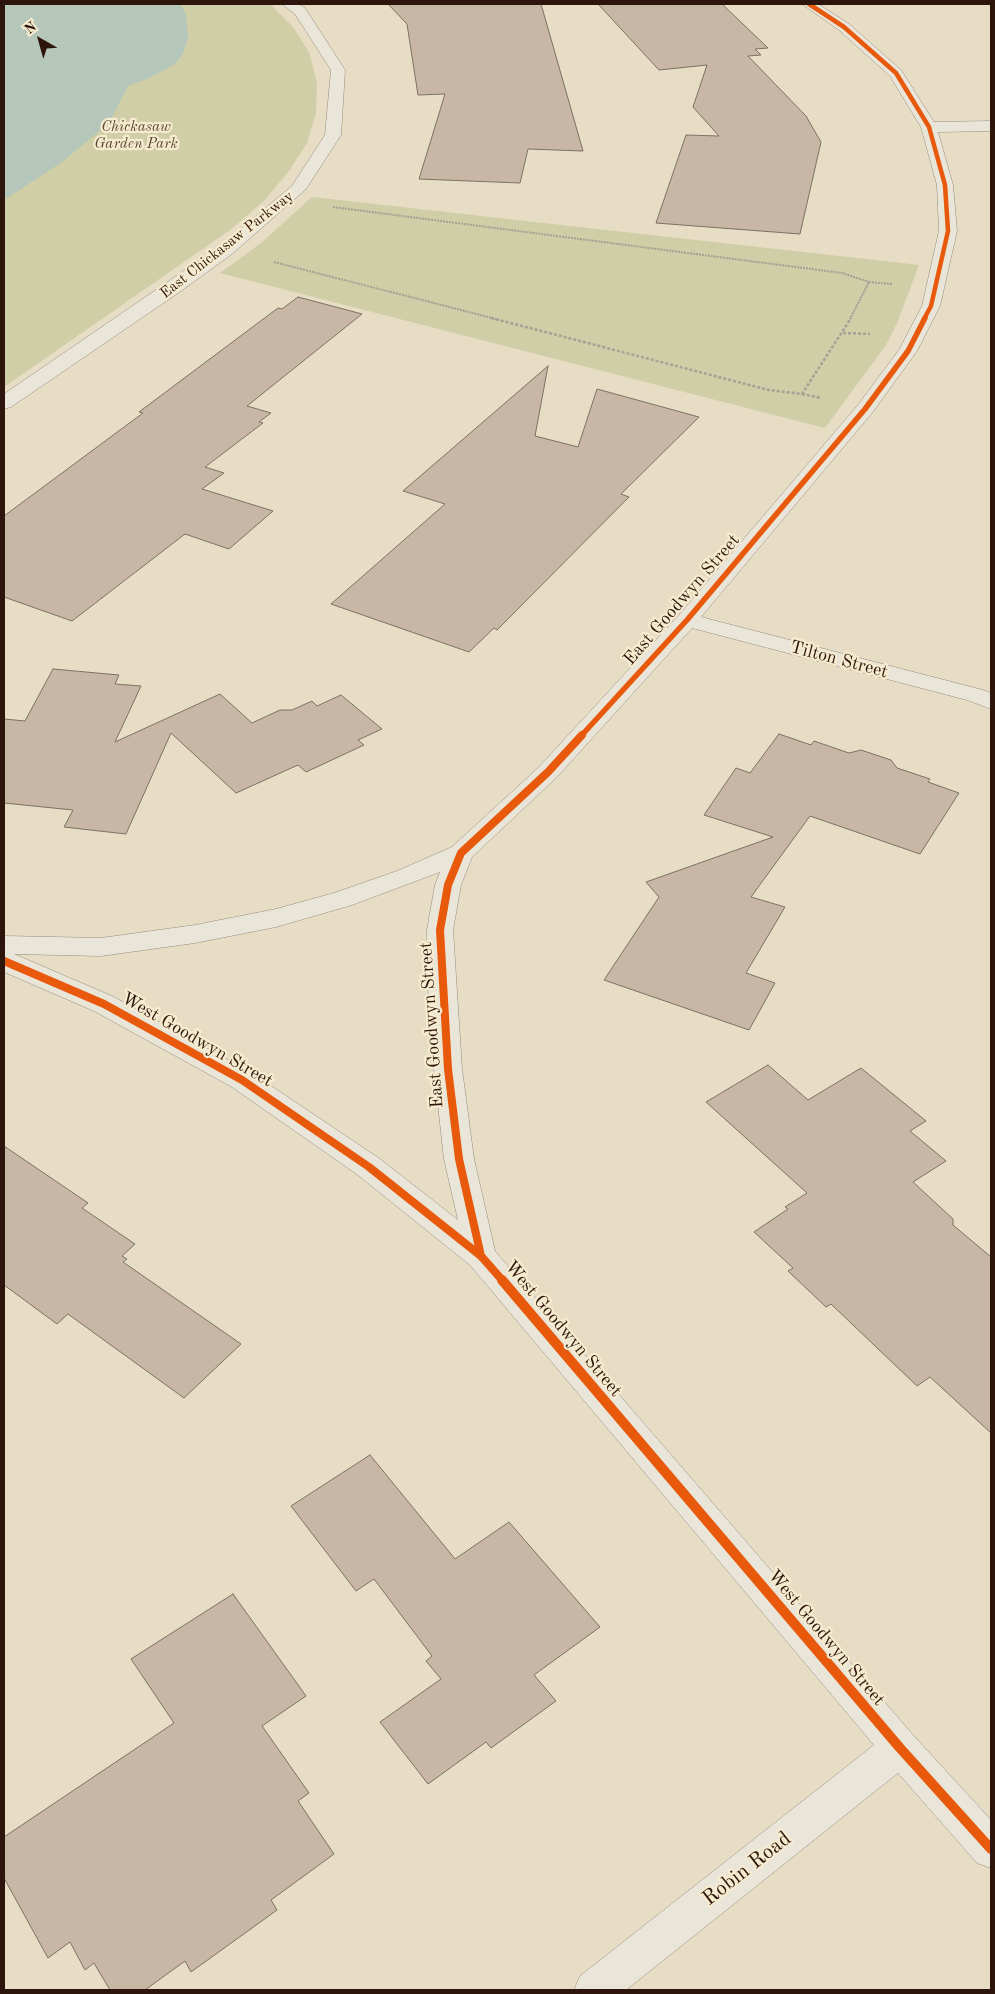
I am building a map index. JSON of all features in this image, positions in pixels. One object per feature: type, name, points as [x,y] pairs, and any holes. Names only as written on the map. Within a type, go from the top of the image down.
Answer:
[{"type":"street","name":"East Chickasaw Parkway","points":[[4,403],[176,287],[226,250],[298,189],[333,135],[338,70],[300,12],[289,4]]},
{"type":"street","name":"East Goodwyn Street","points":[[4,945],[101,947],[195,934],[258,922],[343,900],[406,877],[461,853],[548,772],[687,620],[865,409],[908,352],[931,306],[948,231],[945,185],[929,127],[896,73],[844,27],[809,4]]},
{"type":"street","points":[[929,127],[991,126]]},
{"type":"street","name":"Tilton Street","points":[[687,620],[991,702]]},
{"type":"street","name":"East Goodwyn Street","points":[[461,853],[448,885],[440,930],[442,988],[448,1069],[459,1159],[482,1256]]},
{"type":"street","name":"West Goodwyn Street","points":[[4,961],[104,1004],[242,1080],[369,1167],[482,1256],[900,1748],[991,1849]]},
{"type":"street","name":"Robin Road","points":[[594,1990],[900,1748]]},
{"type":"path","points":[[226,250],[769,390],[802,394],[843,334],[869,282],[842,273],[286,201]]},
{"type":"green space","name":"Chickasaw Garden Park","points":[[4,4],[270,4],[293,27],[309,52],[317,83],[316,113],[307,143],[289,171],[265,200],[230,230],[4,387]]},
{"type":"green space","points":[[312,197],[919,265],[897,323],[886,345],[825,428],[220,273],[261,243]]},
{"type":"shaded area","points":[[4,4],[180,4],[186,14],[188,37],[183,54],[175,64],[147,79],[128,86],[109,123],[62,162],[4,200]]},
{"type":"building","points":[[388,4],[541,4],[583,151],[528,149],[520,183],[419,179],[445,94],[418,95],[407,24]]},
{"type":"building","points":[[598,4],[722,4],[768,48],[755,49],[761,55],[748,56],[806,116],[821,142],[800,234],[656,223],[686,135],[719,136],[693,107],[707,65],[659,70]]},
{"type":"building","points":[[298,297],[362,314],[247,406],[271,413],[259,422],[263,423],[205,467],[224,473],[202,489],[273,511],[229,549],[185,534],[72,621],[4,597],[4,516],[143,413],[139,412],[278,308],[282,309]]},
{"type":"building","points":[[548,366],[535,436],[578,447],[597,389],[699,417],[621,494],[629,497],[497,630],[494,628],[469,652],[331,604],[445,504],[403,491]]},
{"type":"building","points":[[53,669],[119,675],[115,684],[141,686],[115,742],[220,694],[252,723],[280,710],[292,710],[312,701],[317,706],[341,695],[382,729],[358,740],[364,745],[306,772],[298,765],[236,793],[171,733],[126,834],[64,827],[73,810],[4,803],[4,719],[25,721]]},
{"type":"building","points":[[779,734],[811,745],[814,741],[849,753],[861,750],[891,760],[897,768],[930,779],[928,782],[959,793],[920,854],[810,816],[751,897],[785,907],[746,973],[775,983],[749,1030],[604,980],[659,897],[646,882],[773,837],[704,815],[736,768],[750,773]]},
{"type":"building","points":[[768,1065],[808,1100],[861,1068],[926,1121],[910,1131],[946,1161],[913,1182],[953,1219],[953,1225],[991,1257],[991,1433],[930,1377],[917,1386],[831,1304],[826,1307],[788,1271],[793,1268],[754,1232],[788,1209],[785,1207],[807,1193],[706,1102]]},
{"type":"building","points":[[4,1146],[88,1203],[82,1208],[135,1244],[122,1256],[127,1259],[123,1262],[241,1344],[184,1398],[68,1314],[57,1324],[4,1285]]},
{"type":"building","points":[[370,1455],[455,1559],[509,1522],[600,1627],[534,1675],[556,1701],[491,1748],[486,1742],[428,1784],[380,1722],[441,1679],[426,1661],[432,1656],[374,1579],[356,1591],[291,1506]]},
{"type":"building","points":[[233,1594],[306,1696],[262,1726],[309,1793],[298,1801],[334,1854],[271,1900],[277,1910],[191,1972],[185,1961],[145,1990],[110,1990],[94,1963],[85,1970],[70,1942],[48,1958],[4,1878],[4,1837],[174,1723],[131,1659]]},
{"type":"cycle path","points":[[481,1256],[459,1159],[448,1069],[442,988],[440,930],[448,885],[461,853],[548,772],[687,620],[865,409],[908,351],[931,306],[948,231],[945,185],[929,127],[896,73],[844,27],[809,4]]},
{"type":"cycle path","points":[[4,961],[104,1004],[242,1080],[369,1167],[481,1256],[900,1748],[991,1849]]}]
